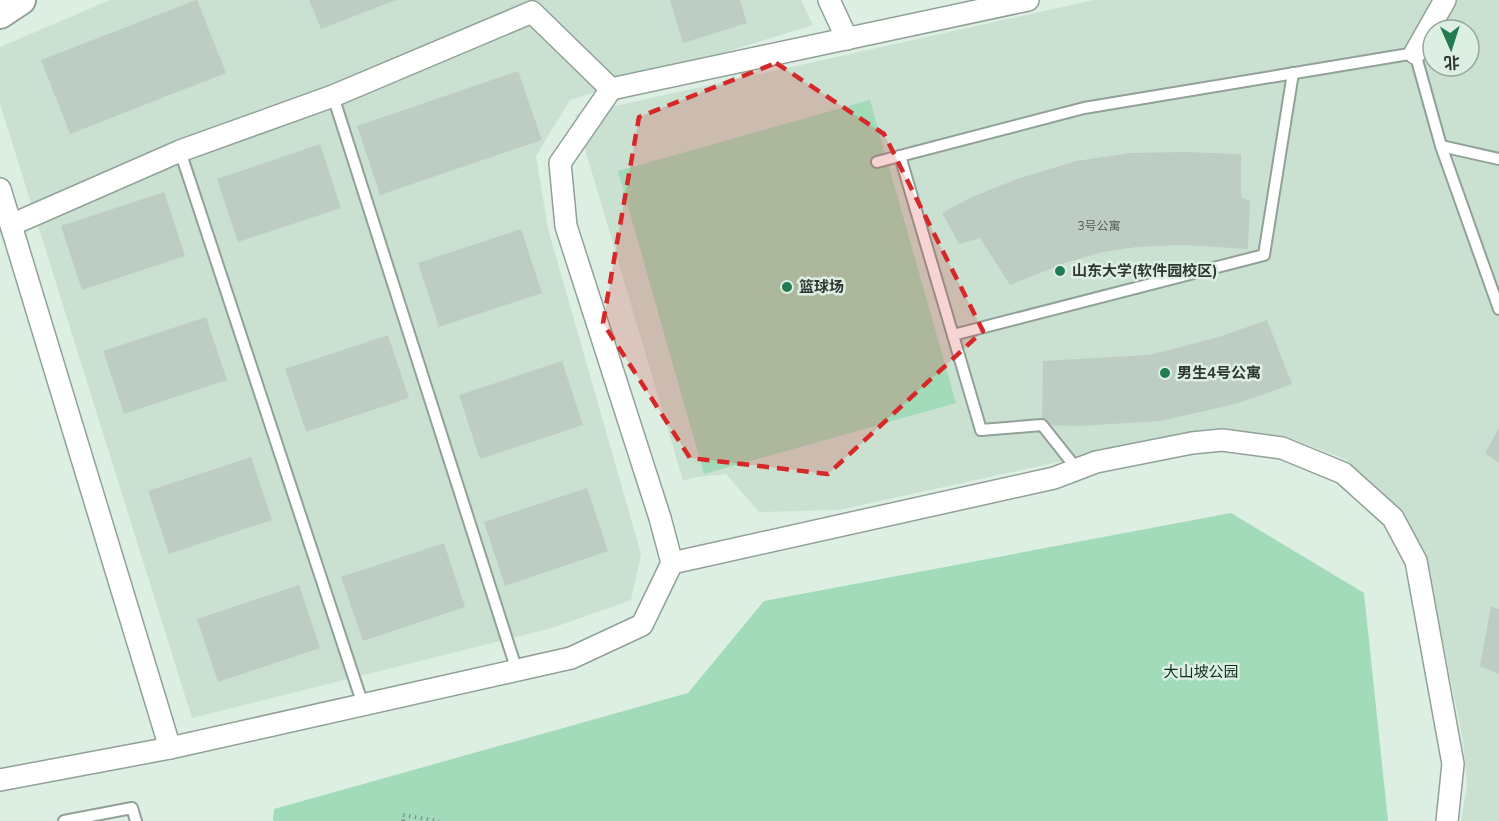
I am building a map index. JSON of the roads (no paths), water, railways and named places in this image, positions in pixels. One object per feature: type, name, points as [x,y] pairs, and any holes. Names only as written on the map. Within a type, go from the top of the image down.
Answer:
[{"type":"main road","points":[[0,14],[21,0]]},
{"type":"street","points":[[829,0],[848,39]]},
{"type":"street","points":[[0,780],[170,748],[572,658],[642,624],[672,563],[660,518],[566,226],[560,162],[611,89],[1028,0]]},
{"type":"street","points":[[1415,53],[1445,0]]},
{"type":"street","points":[[11,225],[180,151],[333,96],[532,12],[611,89]]},
{"type":"street","points":[[0,189],[170,748]]},
{"type":"street","points":[[672,563],[977,496],[1054,478],[1096,462],[1192,443],[1222,440],[1282,448],[1343,473],[1394,518],[1416,561],[1453,764],[1447,821]]},
{"type":"lane","points":[[877,162],[1084,108],[1415,53],[1441,146],[1499,309]]},
{"type":"lane","points":[[953,334],[1264,255],[1293,73]]},
{"type":"lane","points":[[333,96],[518,670]]},
{"type":"lane","points":[[1441,146],[1499,159]]},
{"type":"lane","points":[[180,151],[363,705]]},
{"type":"lane","points":[[900,156],[981,430],[1042,425],[1077,469]]},
{"type":"lane","points":[[64,821],[132,808],[136,821]]},
{"type":"place","name":"山东大学(软件园校区)","points":[[1060,271]]},
{"type":"place","name":"篮球场","points":[[787,287]]},
{"type":"place","name":"男生4号公寓","points":[[1165,373]]},
{"type":"park label","name":"大山坡公园","points":[[1201,672]]}]
